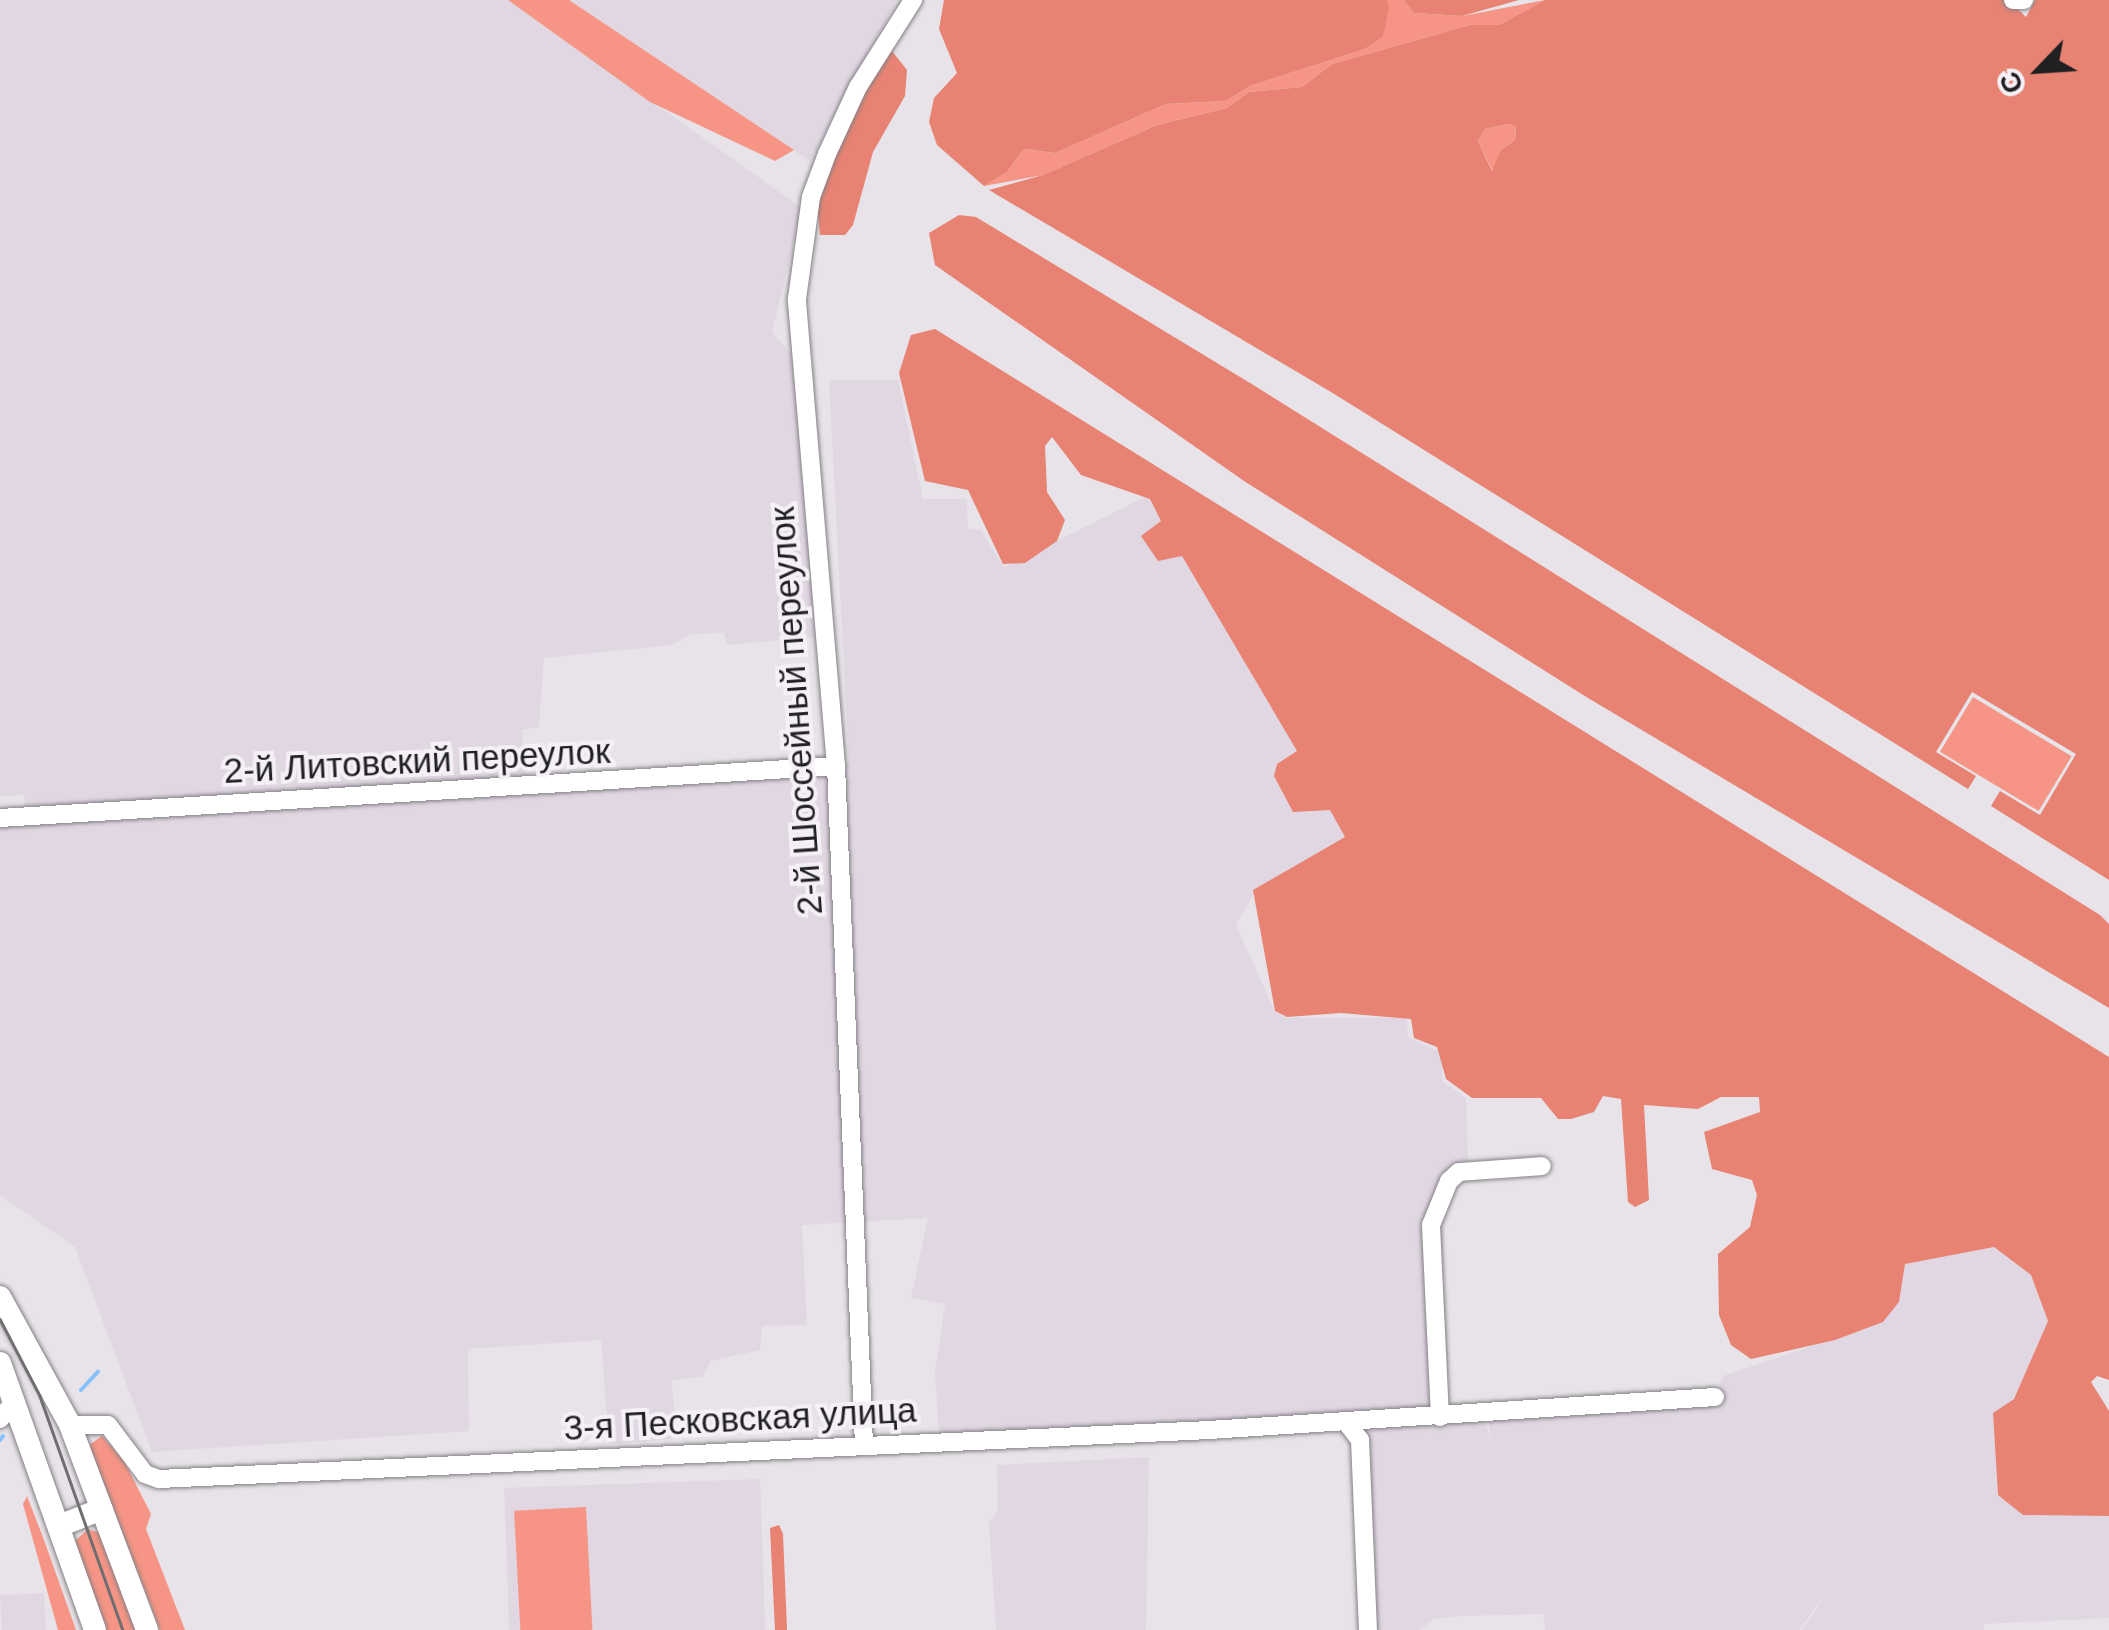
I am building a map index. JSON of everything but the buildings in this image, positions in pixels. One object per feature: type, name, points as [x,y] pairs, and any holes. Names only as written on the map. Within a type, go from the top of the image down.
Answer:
[{"type":"main road","points":[[0,1297],[70,1425],[147,1630]]},
{"type":"main road","points":[[0,1363],[7,1410],[59,1526],[95,1630]]},
{"type":"main road","points":[[59,1526],[102,1509]]},
{"type":"street","name":"2-й Шоссейный переулок","points":[[864,1445],[836,766],[797,300],[802,246],[826,154],[858,86],[913,0]]},
{"type":"street","points":[[2013,0],[2024,0]]},
{"type":"street","name":"2-й Литовский переулок","points":[[0,818],[836,766]]},
{"type":"street","points":[[1440,1417],[1431,1225],[1449,1180],[1458,1172],[1542,1166]]},
{"type":"street","name":"3-я Песковская улица","points":[[70,1425],[114,1429],[140,1468],[159,1479],[1346,1422],[1715,1397]]},
{"type":"street","points":[[1346,1422],[1360,1440],[1368,1630]]},
{"type":"shaded area","points":[[0,0],[508,0],[802,208],[772,332],[795,359],[816,637],[727,645],[724,633],[691,634],[672,645],[544,658],[539,727],[522,730],[526,789],[849,762],[829,380],[898,380],[923,499],[967,499],[968,529],[981,530],[1004,567],[1151,494],[1356,838],[1255,892],[1236,925],[1275,1012],[1287,1018],[1407,1018],[1408,1037],[1440,1052],[1443,1082],[1466,1098],[1468,1165],[1444,1200],[1442,1407],[939,1436],[935,1373],[945,1304],[911,1298],[928,1218],[802,1225],[807,1325],[762,1326],[760,1350],[710,1361],[703,1377],[671,1380],[678,1438],[609,1445],[601,1340],[468,1349],[469,1431],[152,1452],[75,1247],[0,1195],[0,814],[26,812],[24,795],[0,796]]},
{"type":"shaded area","points":[[508,0],[569,0],[794,150],[775,161],[650,102]]},
{"type":"shaded area","points":[[569,0],[897,0],[810,161]]},
{"type":"shaded area","points":[[944,0],[1387,0],[1389,7],[1383,37],[1365,49],[1250,86],[1226,101],[1166,104],[1055,153],[1024,149],[1007,172],[984,186],[937,145],[929,122],[934,98],[957,73],[939,29]]},
{"type":"shaded area","points":[[1387,0],[1403,0],[1414,13],[1462,16],[1545,0],[1499,25],[1470,25],[1332,64],[1302,87],[1249,92],[1227,108],[1157,125],[1043,175],[984,186],[1007,172],[1024,149],[1055,153],[1166,104],[1226,101],[1250,86],[1365,49],[1383,37]]},
{"type":"shaded area","points":[[1403,0],[1519,0],[1462,16],[1414,13]]},
{"type":"shaded area","points":[[1545,0],[2008,0],[2026,17],[2035,0],[2109,0],[2109,880],[1991,806],[2000,791],[2040,815],[2076,754],[1972,692],[1936,752],[1976,776],[1968,789],[1331,392],[989,190],[1043,175],[1157,125],[1227,108],[1249,92],[1302,87],[1332,64],[1470,25],[1499,25]],"holes":[[[1508,124],[1516,127],[1515,140],[1500,151],[1492,171],[1478,141],[1485,129]]]},
{"type":"shaded area","points":[[892,51],[907,70],[905,96],[873,152],[853,225],[845,235],[820,235],[817,203],[832,157],[864,89]]},
{"type":"shaded area","points":[[1508,124],[1516,127],[1515,140],[1500,151],[1493,172],[1478,141],[1485,129]]},
{"type":"shaded area","points":[[959,215],[976,217],[1255,386],[2100,915],[2109,924],[2109,1008],[1588,698],[1244,481],[935,265],[929,233]]},
{"type":"shaded area","points":[[935,329],[2109,1057],[2109,1380],[2097,1376],[2091,1382],[2109,1411],[2109,1516],[2023,1515],[1998,1495],[1993,1413],[2014,1399],[2048,1321],[2031,1275],[1994,1247],[1905,1264],[1899,1302],[1883,1322],[1835,1340],[1751,1359],[1731,1345],[1719,1315],[1718,1254],[1750,1227],[1757,1195],[1752,1180],[1712,1169],[1704,1132],[1760,1112],[1759,1097],[1721,1097],[1698,1109],[1644,1105],[1649,1200],[1635,1207],[1628,1202],[1621,1099],[1603,1096],[1594,1112],[1558,1119],[1541,1098],[1472,1098],[1446,1079],[1437,1047],[1414,1038],[1411,1019],[1341,1013],[1287,1017],[1275,1011],[1253,890],[1345,837],[1330,810],[1293,812],[1274,776],[1277,764],[1297,751],[1182,556],[1158,561],[1141,536],[1161,521],[1150,499],[1081,475],[1052,437],[1045,446],[1047,492],[1065,520],[1057,541],[1025,563],[1003,564],[968,490],[925,481],[899,373],[911,335]]},
{"type":"shaded area","points":[[1973,697],[2072,756],[2039,811],[1940,752]]},
{"type":"shaded area","points":[[1993,1247],[2031,1275],[2048,1321],[2014,1399],[1993,1413],[1998,1495],[2109,1509],[2109,1618],[1984,1624],[1984,1630],[1802,1630],[1835,1582],[1799,1630],[1545,1630],[1543,1614],[1460,1616],[1434,1619],[1419,1630],[1374,1630],[1365,1442],[1370,1430],[1484,1419],[1490,1437],[1489,1413],[1715,1397],[1723,1376],[1883,1322],[1899,1302],[1904,1264]]},
{"type":"shaded area","points":[[102,1436],[124,1461],[151,1514],[146,1529],[185,1630],[160,1630],[89,1445]]},
{"type":"shaded area","points":[[1149,1457],[1146,1630],[996,1630],[989,1523],[998,1510],[997,1465]]},
{"type":"shaded area","points":[[760,1479],[765,1630],[509,1630],[504,1488]]},
{"type":"shaded area","points":[[27,1496],[76,1630],[58,1630],[23,1504]]},
{"type":"shaded area","points":[[586,1507],[592,1630],[520,1630],[514,1511]]},
{"type":"shaded area","points":[[779,1525],[783,1534],[787,1630],[775,1630],[770,1528]]},
{"type":"shaded area","points":[[88,1529],[102,1534],[139,1630],[102,1630],[75,1541]]},
{"type":"shaded area","points":[[44,1593],[46,1630],[2,1630],[0,1595]]},
{"type":"waterway","points":[[81,1390],[98,1372]]},
{"type":"waterway","points":[[0,1440],[3,1436]]},
{"type":"tram line","points":[[0,1319],[40,1396],[123,1630]]}]
